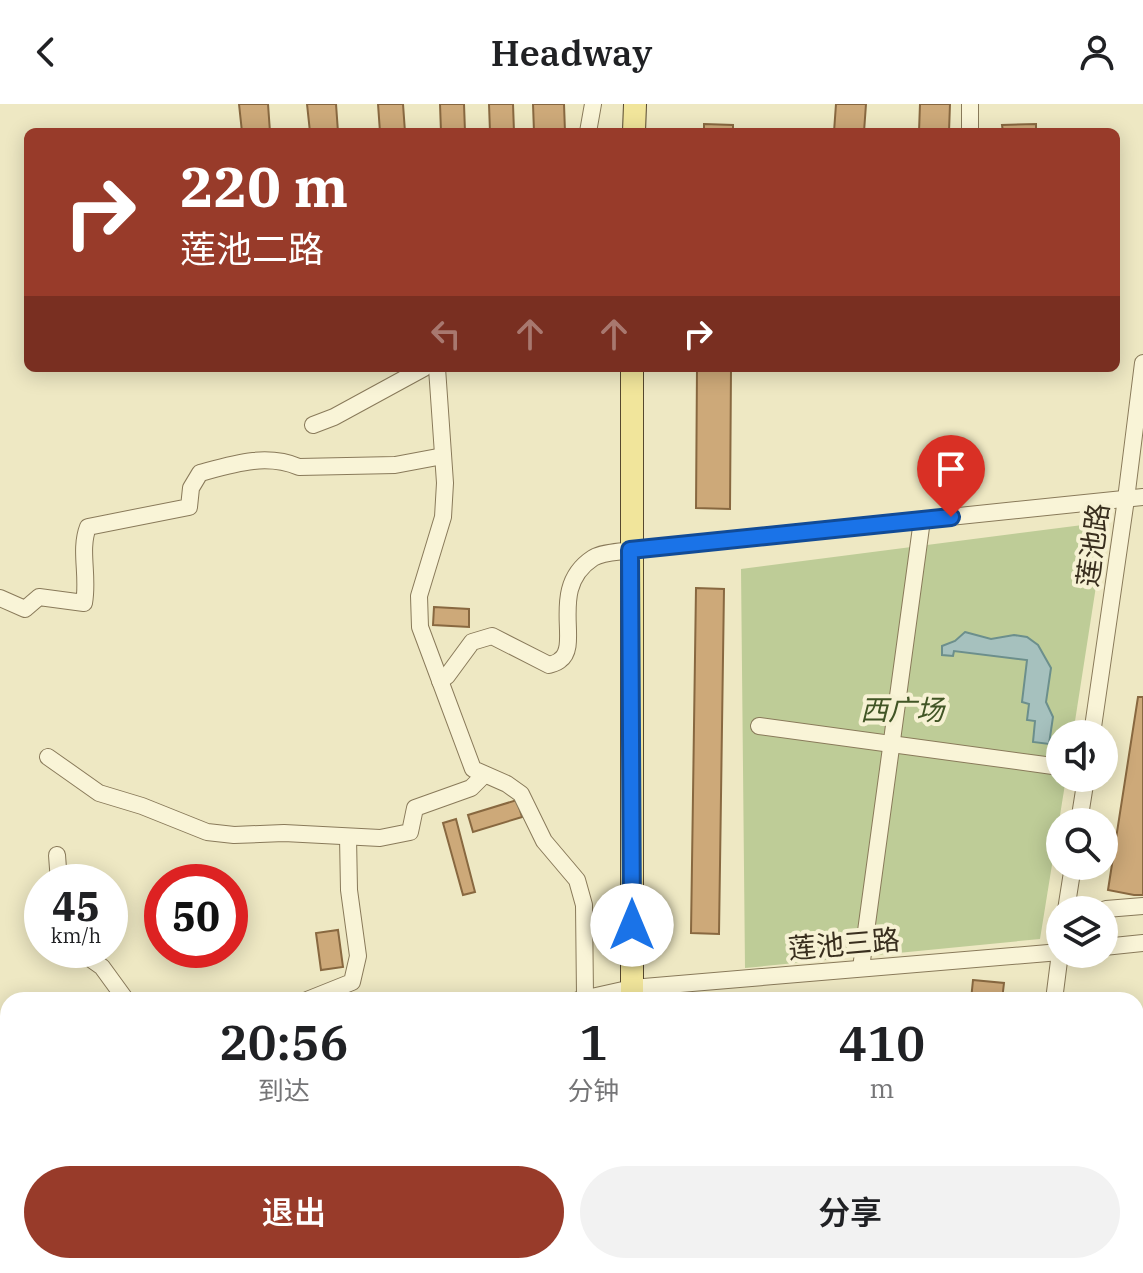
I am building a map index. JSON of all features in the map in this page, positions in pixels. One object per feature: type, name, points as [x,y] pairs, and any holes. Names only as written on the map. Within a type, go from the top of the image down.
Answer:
[{"type":"main road","points":[[634,128],[635,104]]},
{"type":"main road","points":[[632,372],[632,992]]},
{"type":"street","points":[[589,128],[593,104]]},
{"type":"street","points":[[970,104],[970,128]]},
{"type":"street","name":"莲池路","points":[[1095,720],[1135,498],[1143,363]]},
{"type":"street","points":[[313,425],[334,417],[417,372]]},
{"type":"street","points":[[437,372],[443,456],[443,517],[419,596],[420,627],[473,769],[507,784],[521,794],[544,841],[577,880],[584,905],[582,992]]},
{"type":"street","points":[[0,598],[25,609],[39,597],[84,603],[87,583],[83,540],[88,527],[189,507],[191,488],[200,473],[247,460],[285,461],[299,467],[395,465],[443,456]]},
{"type":"street","points":[[440,681],[472,642],[492,636],[549,665],[561,660],[566,654],[569,637],[568,591],[571,582],[594,557],[630,550],[1135,498]]},
{"type":"street","points":[[861,968],[922,520]]},
{"type":"street","points":[[759,726],[1046,765]]},
{"type":"street","points":[[48,757],[99,793],[207,832],[234,835],[284,833],[380,838],[410,832],[415,808],[471,788],[484,775]]},
{"type":"street","points":[[327,992],[352,982],[358,956],[349,890],[348,837]]},
{"type":"street","points":[[57,855],[58,864]]},
{"type":"street","points":[[1118,908],[1143,906]]},
{"type":"street","points":[[1118,946],[1143,943]]},
{"type":"street","name":"莲池三路","points":[[650,992],[861,968],[1046,953]]},
{"type":"street","points":[[103,968],[120,992]]},
{"type":"street","points":[[1055,992],[1058,968]]},
{"type":"green space","name":"西广场","points":[[1106,522],[1075,720],[1046,720],[1046,792],[1064,792],[1061,808],[1046,808],[1046,880],[1050,880],[1040,939],[745,968],[741,569]]},
{"type":"water","points":[[965,632],[991,639],[1014,635],[1027,637],[1038,645],[1051,668],[1046,702],[1053,717],[1053,720],[1046,720],[1046,744],[1033,742],[1035,721],[1027,720],[1029,704],[1022,702],[1027,660],[954,651],[953,656],[942,655],[942,646],[955,641]]},
{"type":"building","points":[[239,104],[268,104],[270,128],[242,128]]},
{"type":"building","points":[[307,104],[336,104],[338,128],[310,128]]},
{"type":"building","points":[[378,104],[403,104],[405,128],[380,128]]},
{"type":"building","points":[[440,104],[464,104],[465,128],[441,128]]},
{"type":"building","points":[[489,104],[513,104],[514,128],[490,128]]},
{"type":"building","points":[[533,104],[564,104],[565,128],[534,128]]},
{"type":"building","points":[[836,104],[866,104],[864,128],[834,128]]},
{"type":"building","points":[[920,104],[950,104],[949,128],[919,128]]},
{"type":"building","points":[[704,124],[733,125],[733,128],[704,128]]},
{"type":"building","points":[[1036,124],[1036,128],[1002,128],[1002,125]]},
{"type":"building","points":[[697,372],[731,372],[730,509],[696,508]]},
{"type":"building","points":[[696,588],[724,589],[719,934],[691,933]]},
{"type":"building","points":[[434,607],[469,609],[469,627],[433,625]]},
{"type":"building","points":[[1138,697],[1143,697],[1143,895],[1108,890],[1110,880],[1118,880],[1118,826]]},
{"type":"building","points":[[517,800],[522,817],[473,832],[468,815]]},
{"type":"building","points":[[456,819],[475,892],[463,895],[443,823]]},
{"type":"building","points":[[338,930],[343,967],[321,970],[316,933]]},
{"type":"building","points":[[973,980],[1004,983],[1003,992],[972,992]]},
{"type":"route","points":[[632,925],[630,550],[951,517]]}]
